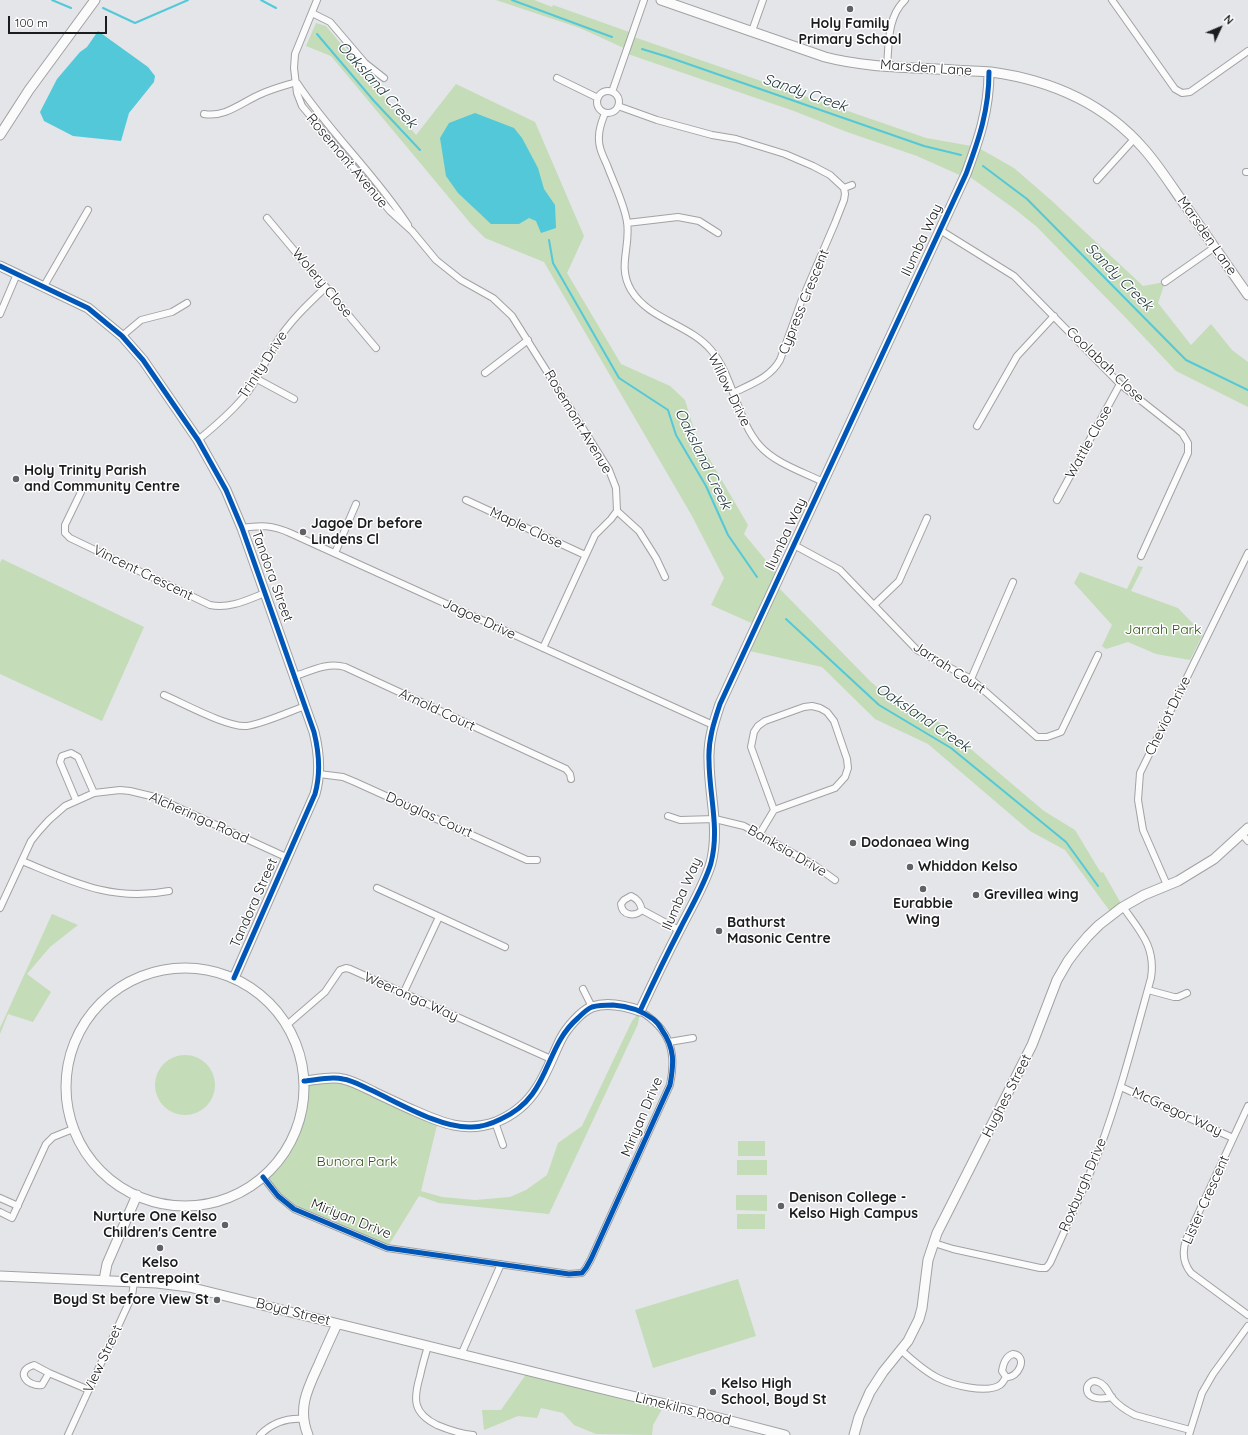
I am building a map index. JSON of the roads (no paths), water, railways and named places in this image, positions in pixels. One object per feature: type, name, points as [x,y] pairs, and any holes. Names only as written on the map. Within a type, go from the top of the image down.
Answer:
[{"type":"street","points":[[0,135],[95,0]]},
{"type":"street","points":[[204,114],[210,115],[225,113],[261,94],[296,82],[294,68],[296,54],[317,0]]},
{"type":"street","points":[[612,92],[644,0]]},
{"type":"street","name":"Marsden Lane","points":[[662,0],[676,2],[825,57],[852,63],[989,72],[1039,82],[1074,95],[1096,107],[1135,138],[1152,159],[1248,294]]},
{"type":"street","points":[[752,31],[763,0]]},
{"type":"street","points":[[887,66],[891,26],[895,12],[905,0]]},
{"type":"street","points":[[1112,0],[1175,89],[1182,93],[1190,92],[1248,52]]},
{"type":"street","points":[[312,13],[330,22],[365,63],[384,78]]},
{"type":"street","name":"Ilumba Way","points":[[640,1011],[698,894],[711,863],[715,837],[715,819],[709,746],[713,725],[720,704],[977,147],[987,102],[989,72]]},
{"type":"street","points":[[557,78],[598,98]]},
{"type":"street","name":"Rosemont Avenue","points":[[296,82],[318,113],[396,206],[412,232],[436,260],[461,280],[493,298],[512,316],[609,470],[616,488],[617,511]]},
{"type":"street","points":[[603,92],[612,92],[618,98],[618,106],[613,112],[605,113],[598,107],[598,98],[603,92]]},
{"type":"street","points":[[618,106],[657,120],[712,135],[736,139],[785,154],[830,175],[844,188],[852,185]]},
{"type":"street","name":"Willow Drive","points":[[605,113],[600,124],[600,146],[624,210],[627,223],[627,240],[624,262],[625,273],[630,289],[642,304],[655,314],[698,339],[711,350],[720,364],[751,434],[761,448],[770,456],[823,482]]},
{"type":"street","points":[[1097,180],[1135,138]]},
{"type":"street","name":"Cypress Crescent","points":[[733,393],[765,378],[775,368],[780,360],[801,302],[844,200],[844,188]]},
{"type":"street","points":[[44,286],[88,210]]},
{"type":"street","points":[[627,223],[678,217],[699,221],[718,233]]},
{"type":"street","name":"Wolery Close","points":[[267,218],[376,348]]},
{"type":"street","name":"Coolabah Close","points":[[940,230],[1014,276],[1120,384],[1182,433],[1188,443],[1188,453],[1140,556]]},
{"type":"street","points":[[1165,282],[1214,248]]},
{"type":"street","name":"Tandora Street","points":[[0,266],[88,308],[122,336],[143,360],[198,440],[226,490],[242,528],[305,706],[316,742],[319,774],[315,794],[234,978]]},
{"type":"street","points":[[0,314],[17,274]]},
{"type":"street","name":"Trinity Drive","points":[[198,440],[223,419],[244,397],[257,379],[275,344],[293,321],[326,288]]},
{"type":"street","points":[[122,336],[140,320],[172,312],[187,303]]},
{"type":"street","points":[[977,426],[1017,356],[1054,316]]},
{"type":"street","points":[[485,373],[528,340]]},
{"type":"street","points":[[257,379],[294,399]]},
{"type":"street","name":"Wattle Close","points":[[1057,500],[1120,384]]},
{"type":"street","name":"Vincent Crescent","points":[[81,492],[65,528],[66,533],[70,538],[210,605],[220,607],[229,606],[265,593]]},
{"type":"street","name":"Maple Close","points":[[466,500],[585,555]]},
{"type":"street","points":[[334,553],[356,504]]},
{"type":"street","points":[[543,648],[595,534],[617,511],[640,531],[665,577]]},
{"type":"street","points":[[874,605],[899,581],[927,518]]},
{"type":"street","name":"Jagoe Drive","points":[[242,528],[259,526],[278,528],[713,725]]},
{"type":"street","name":"Jarrah Court","points":[[794,545],[840,570],[917,650],[971,679],[1038,737],[1046,738],[1061,732],[1098,655]]},
{"type":"street","name":"Cheviot Drive","points":[[1167,885],[1143,830],[1138,800],[1140,773],[1248,553]]},
{"type":"street","points":[[971,679],[1013,582]]},
{"type":"street","name":"Arnold Court","points":[[295,676],[327,666],[337,665],[345,667],[566,770],[570,774],[571,778]]},
{"type":"street","points":[[164,695],[228,723],[240,726],[255,724],[305,706]]},
{"type":"street","points":[[759,835],[774,810],[835,788],[845,777],[848,768],[848,759],[834,721],[827,712],[820,708],[812,706],[804,707],[765,721],[758,726],[754,732],[751,747],[774,810]]},
{"type":"street","points":[[76,800],[60,762],[62,756],[70,753],[78,757],[94,793]]},
{"type":"street","name":"Douglas Court","points":[[319,774],[349,779],[527,860],[537,860]]},
{"type":"street","name":"Alcheringa Road","points":[[0,908],[35,835],[48,820],[65,806],[94,793],[120,790],[155,797],[288,858]]},
{"type":"street","name":"Banksia Drive","points":[[668,816],[680,820],[715,819],[744,826],[814,865],[835,880]]},
{"type":"street","name":"Hughes Street","points":[[854,1435],[859,1417],[870,1392],[883,1372],[901,1350],[919,1319],[922,1308],[928,1260],[934,1243],[943,1222],[1032,1045],[1061,973],[1068,961],[1099,925],[1123,907],[1144,895],[1192,873],[1214,860],[1246,834]]},
{"type":"street","points":[[22,861],[63,879],[103,891],[136,895],[169,891]]},
{"type":"street","points":[[377,888],[505,947]]},
{"type":"street","name":"Roxburgh Drive","points":[[934,1243],[953,1249],[1040,1268],[1046,1268],[1050,1263],[1090,1174],[1121,1086],[1153,968],[1150,948],[1143,935],[1123,907]]},
{"type":"street","points":[[642,910],[679,930]]},
{"type":"street","points":[[403,994],[439,917]]},
{"type":"street","points":[[175,968],[203,969],[234,978],[260,994],[288,1024],[294,1036],[299,1050],[304,1081],[304,1102],[300,1120],[294,1136],[287,1150],[276,1165],[252,1186],[236,1195],[220,1201],[190,1206],[171,1205],[152,1201],[137,1195],[116,1184],[97,1167],[85,1151],[73,1129],[67,1100],[67,1070],[77,1038],[85,1022],[104,1000],[131,981],[147,974],[175,968]]},
{"type":"street","name":"Weeronga Way","points":[[288,1024],[321,996],[332,983],[338,972],[342,969],[350,969],[403,994],[552,1059]]},
{"type":"street","points":[[304,1081],[336,1078],[348,1080],[438,1121],[448,1124],[473,1127],[495,1122],[510,1115],[525,1103],[540,1084],[562,1037],[570,1026],[582,1014],[592,1007],[583,989]]},
{"type":"street","points":[[1148,990],[1178,998],[1187,993]]},
{"type":"street","name":"Miriyan Drive","points":[[263,1177],[278,1196],[294,1210],[387,1248],[569,1274],[584,1271],[591,1259],[670,1085],[673,1072],[672,1049],[655,1020],[640,1011],[621,1006],[613,1005],[592,1007]]},
{"type":"street","points":[[669,1042],[693,1038]]},
{"type":"street","name":"McGregor Way","points":[[1121,1086],[1233,1138]]},
{"type":"street","name":"Lister Crescent","points":[[1248,1106],[1183,1248],[1183,1255],[1191,1273],[1248,1315]]},
{"type":"street","points":[[495,1122],[503,1145]]},
{"type":"street","points":[[0,1212],[12,1218],[46,1144],[53,1137],[73,1129]]},
{"type":"street","points":[[104,1280],[107,1264],[137,1195]]},
{"type":"street","points":[[0,1198],[18,1206]]},
{"type":"street","points":[[462,1355],[500,1264]]},
{"type":"street","name":"Boyd Street","points":[[0,1276],[104,1280],[189,1287],[580,1384]]},
{"type":"street","name":"View Street","points":[[68,1435],[132,1296],[134,1282]]},
{"type":"street","points":[[308,1435],[303,1419],[303,1410],[308,1389],[337,1324]]},
{"type":"street","points":[[1112,1397],[1135,1415],[1190,1433],[1198,1403],[1204,1388],[1248,1326]]},
{"type":"street","points":[[428,1346],[416,1391],[416,1406],[420,1413],[436,1424],[456,1432],[473,1435]]},
{"type":"street","points":[[901,1350],[937,1378],[950,1383],[976,1388],[990,1388],[1002,1384],[1006,1377]]},
{"type":"street","points":[[49,1373],[89,1390]]},
{"type":"street","name":"Limekilns Road","points":[[580,1384],[785,1435]]},
{"type":"street","points":[[260,1435],[271,1426],[280,1422],[303,1419]]},
{"type":"water","points":[[98,31],[148,67],[155,76],[154,82],[129,113],[121,141],[73,136],[44,121],[40,112],[57,79],[80,52],[87,47]]},
{"type":"water","points":[[475,113],[514,128],[522,138],[538,168],[544,189],[555,205],[556,228],[541,233],[536,221],[529,218],[519,224],[491,224],[458,193],[446,176],[440,138],[449,123]]},
{"type":"waterway","name":"Oaksland Creek","points":[[52,0],[71,8]]},
{"type":"waterway","name":"Oaksland Creek","points":[[103,8],[135,23],[188,0]]},
{"type":"waterway","name":"Oaksland Creek","points":[[261,0],[276,8]]},
{"type":"waterway","name":"Sandy Creek","points":[[512,0],[612,37]]},
{"type":"waterway","name":"Oaksland Creek","points":[[317,34],[374,101],[420,150]]},
{"type":"waterway","name":"Sandy Creek","points":[[642,49],[924,146],[961,155]]},
{"type":"waterway","name":"Sandy Creek","points":[[983,166],[1027,199],[1186,360],[1248,390]]},
{"type":"waterway","name":"Oaksland Creek","points":[[549,240],[553,263],[619,378],[668,410],[676,435],[706,486],[728,535],[757,577]]},
{"type":"waterway","name":"Oaksland Creek","points":[[786,619],[879,705],[951,748],[1066,842],[1098,886]]},
{"type":"place","name":"Holy Family Primary School","points":[[850,9]]},
{"type":"place","name":"Holy Trinity Parish and Community Centre","points":[[16,479]]},
{"type":"place","name":"Jagoe Dr before Lindens Cl","points":[[303,532]]},
{"type":"place","name":"Dodonaea Wing","points":[[853,843]]},
{"type":"place","name":"Whiddon Kelso","points":[[910,867]]},
{"type":"place","name":"Eurabbie Wing","points":[[923,889]]},
{"type":"place","name":"Grevillea wing","points":[[976,895]]},
{"type":"place","name":"Bathurst Masonic Centre","points":[[719,931]]},
{"type":"place","name":"Denison College - Kelso High Campus","points":[[781,1206]]},
{"type":"place","name":"Nurture One Kelso Children's Centre","points":[[225,1225]]},
{"type":"place","name":"Kelso Centrepoint","points":[[160,1248]]},
{"type":"place","name":"Boyd St before View St","points":[[217,1300]]},
{"type":"place","name":"Kelso High School, Boyd St","points":[[713,1392]]},
{"type":"park label","name":"Jarrah Park","points":[[1163,630]]},
{"type":"park label","name":"Bunora Park","points":[[357,1162]]}]
